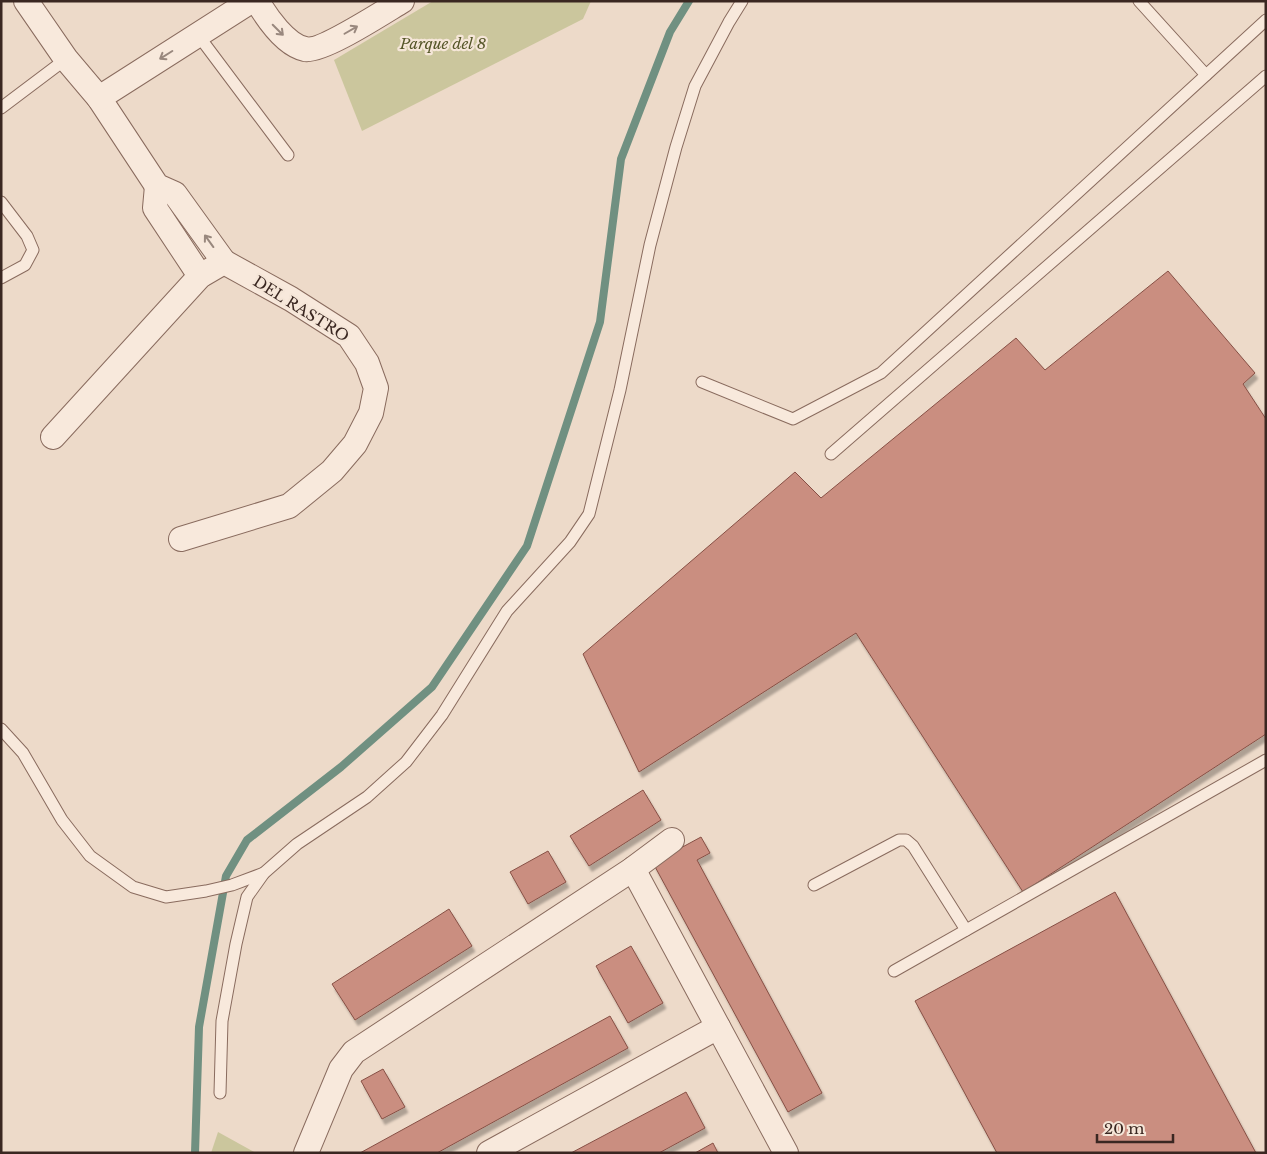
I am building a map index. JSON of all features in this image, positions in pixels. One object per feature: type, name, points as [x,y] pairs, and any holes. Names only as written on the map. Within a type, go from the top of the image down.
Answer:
[{"type":"street","points":[[26,1],[66,59],[99,98],[157,186],[175,194],[211,270],[53,437]]},
{"type":"street","points":[[99,98],[251,1]]},
{"type":"street","points":[[257,1],[267,18],[294,45],[307,50],[325,45],[402,1]]},
{"type":"street","name":"DEL RASTRO","points":[[180,539],[289,506],[332,471],[356,444],[371,413],[376,388],[367,363],[349,336],[290,299],[211,270]]},
{"type":"street","points":[[306,1153],[341,1069],[354,1052],[633,869],[672,840]]},
{"type":"street","points":[[633,869],[786,1153]]},
{"type":"street","points":[[489,1153],[718,1027]]},
{"type":"lane","points":[[220,1093],[222,1022],[236,944],[248,897],[264,873],[297,844],[367,797],[406,762],[442,715],[506,611],[570,542],[589,514],[620,390],[650,246],[676,148],[695,86],[742,1]]},
{"type":"lane","points":[[1139,1],[1206,75]]},
{"type":"lane","points":[[702,382],[793,419],[882,373],[1266,20]]},
{"type":"lane","points":[[198,35],[288,155]]},
{"type":"lane","points":[[1,108],[66,59]]},
{"type":"lane","points":[[831,454],[1266,76]]},
{"type":"lane","points":[[1,202],[27,236],[33,250],[25,265],[1,278]]},
{"type":"lane","points":[[1,729],[23,753],[62,820],[90,856],[133,887],[166,897],[232,885],[264,873]]},
{"type":"lane","points":[[894,971],[1266,760]]},
{"type":"lane","points":[[814,885],[899,840],[906,840],[913,846],[966,930]]},
{"type":"green space","name":"Parque del 8","points":[[433,1],[591,1],[583,19],[362,131],[334,60]]},
{"type":"green space","points":[[218,1132],[256,1153],[211,1153]]},
{"type":"building","points":[[1168,271],[1255,373],[1243,384],[1266,419],[1266,734],[1023,892],[856,633],[639,772],[583,654],[795,472],[821,498],[1016,338],[1045,370]]},
{"type":"building","points":[[643,790],[661,820],[589,866],[570,836]]},
{"type":"building","points":[[701,837],[710,853],[697,860],[822,1093],[788,1112],[653,863]]},
{"type":"building","points":[[548,851],[566,882],[528,904],[510,872]]},
{"type":"building","points":[[1115,892],[1256,1153],[997,1153],[915,1001]]},
{"type":"building","points":[[449,909],[472,946],[355,1020],[332,984]]},
{"type":"building","points":[[631,946],[663,1003],[628,1023],[596,966]]},
{"type":"building","points":[[610,1016],[628,1048],[437,1153],[360,1153]]},
{"type":"building","points":[[383,1069],[405,1107],[382,1119],[361,1081]]},
{"type":"building","points":[[686,1092],[705,1128],[659,1153],[571,1153]]},
{"type":"building","points":[[713,1143],[718,1153],[695,1153]]},
{"type":"waterway","points":[[195,1153],[199,1027],[226,876],[247,840],[341,767],[432,687],[527,546],[600,322],[621,159],[670,32],[689,1]]}]
